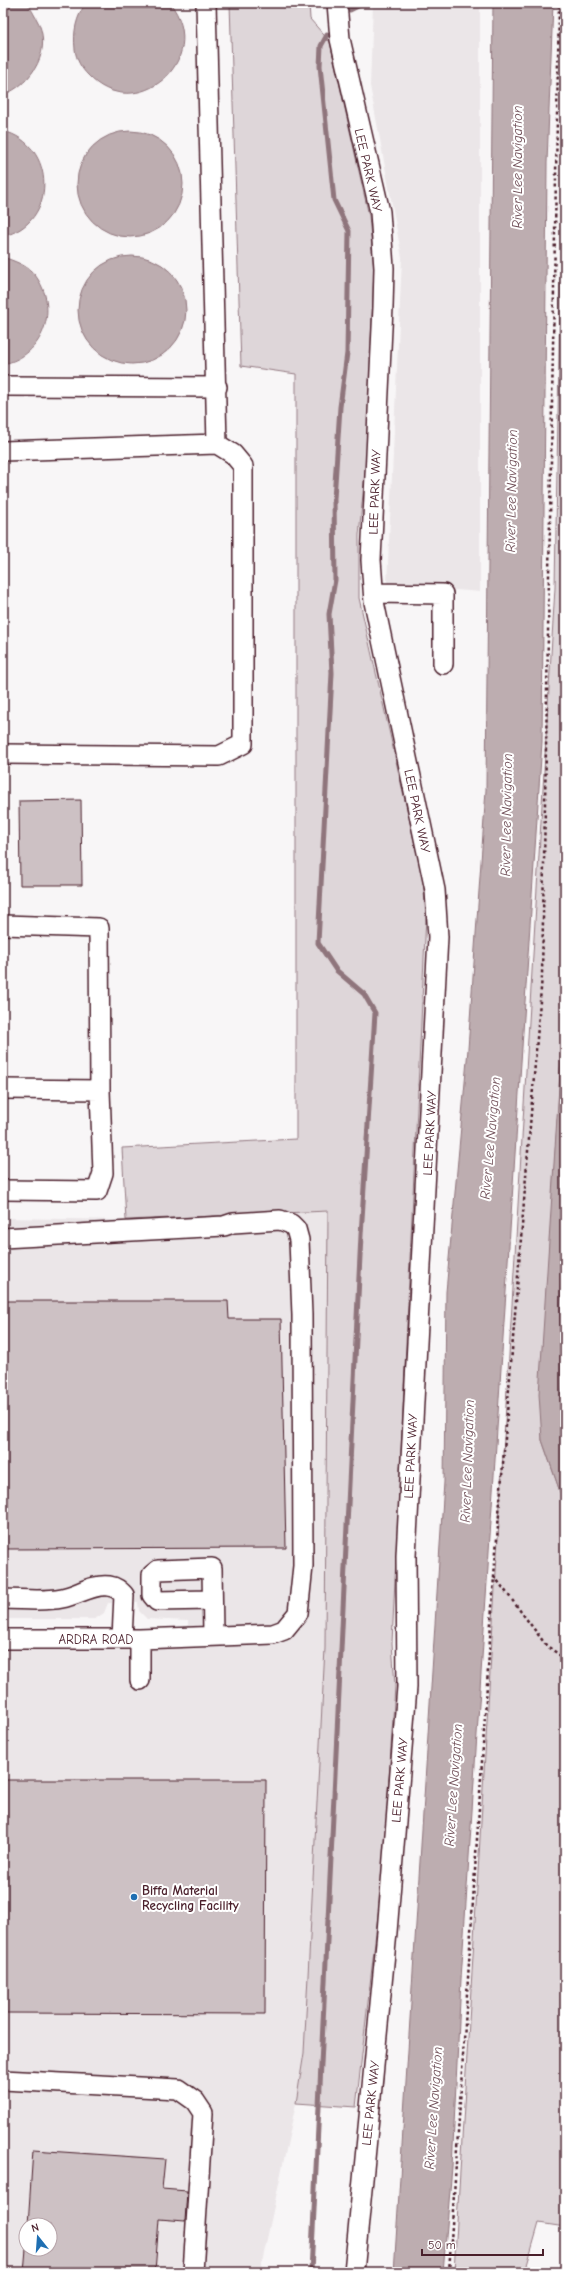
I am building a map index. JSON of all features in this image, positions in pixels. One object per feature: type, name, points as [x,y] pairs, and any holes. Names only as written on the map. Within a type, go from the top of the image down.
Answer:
[{"type":"street","points":[[206,3],[217,387],[216,444]]},
{"type":"street","name":"LEE PARK WAY","points":[[337,3],[340,39],[380,212],[383,240],[383,307],[371,560],[374,594],[435,890],[438,937],[406,1556],[406,1687],[387,1932],[354,2272]]},
{"type":"street","points":[[3,386],[217,387]]},
{"type":"street","points":[[3,451],[216,444],[233,454],[243,466],[243,744],[219,756],[3,754]]},
{"type":"street","points":[[374,594],[443,594],[443,664]]},
{"type":"street","points":[[3,925],[99,928],[100,1090],[103,1173],[97,1191],[3,1190]]},
{"type":"street","points":[[3,1089],[100,1090]]},
{"type":"street","name":"ARDRA ROAD","points":[[3,1238],[224,1226],[233,1223],[280,1220],[291,1224],[296,1229],[299,1240],[302,1315],[304,1554],[298,1613],[284,1630],[273,1634],[131,1639],[3,1639]]},
{"type":"street","points":[[3,1599],[60,1599],[75,1595],[95,1586],[109,1586],[118,1589],[124,1595],[131,1639],[140,1680]]},
{"type":"street","points":[[211,1600],[213,1635]]},
{"type":"street","points":[[3,2080],[178,2089],[195,2101],[203,2113],[193,2272]]},
{"type":"path","points":[[449,2272],[494,1576],[542,976],[559,3]]},
{"type":"path","points":[[494,1576],[546,1645],[565,1659]]},
{"type":"shaded area","points":[[230,3],[309,3],[310,19],[330,42],[369,216],[374,270],[366,463],[359,535],[359,598],[423,880],[426,916],[392,1643],[395,1686],[383,1871],[356,2107],[296,2103],[304,2053],[325,1648],[328,1211],[126,1220],[122,1148],[296,1139],[296,374],[241,366]]},
{"type":"shaded area","points":[[373,3],[480,3],[480,592],[387,584],[402,258],[370,86]]},
{"type":"shaded area","points":[[561,3],[565,3],[565,995],[549,1251],[542,1440],[565,1506],[565,2227],[539,2223],[525,2272],[454,2272],[555,588],[564,68]]},
{"type":"shaded area","points":[[328,1211],[325,1648],[304,2053],[296,2103],[260,2272],[3,2272],[3,1650],[188,1647],[188,1621],[147,1619],[139,1611],[138,1602],[108,1603],[104,1613],[95,1619],[3,1619],[3,1218],[126,1220]]},
{"type":"shaded area","points":[[565,1238],[565,1423],[560,1377],[559,1330]]},
{"type":"water","points":[[20,2],[28,5],[41,29],[43,41],[38,64],[31,74],[14,90],[3,95],[3,3]]},
{"type":"water","points":[[86,3],[170,3],[181,25],[182,45],[176,64],[163,80],[146,90],[127,93],[107,89],[85,72],[76,56],[74,37],[76,25]]},
{"type":"water","name":"River Lee Navigation","points":[[493,3],[553,3],[547,163],[542,742],[461,1979],[452,2167],[443,2272],[394,2272],[444,1482],[446,1292],[468,1049],[486,790]]},
{"type":"water","points":[[3,131],[21,139],[34,151],[41,167],[44,184],[41,201],[34,216],[21,229],[3,236]]},
{"type":"water","points":[[130,131],[150,135],[168,146],[179,164],[183,184],[179,204],[168,222],[150,233],[130,237],[110,233],[92,222],[81,204],[77,184],[81,164],[92,146],[110,135]]},
{"type":"water","points":[[132,256],[153,260],[170,272],[182,289],[186,310],[182,331],[170,348],[153,360],[132,364],[111,360],[94,348],[82,331],[78,310],[82,289],[94,272],[111,260]]},
{"type":"water","points":[[3,257],[24,266],[35,275],[42,288],[46,302],[47,316],[44,329],[38,341],[29,351],[17,359],[3,364]]},
{"type":"water","points":[[565,995],[565,1237],[560,1303],[561,1398],[565,1423],[565,1506],[542,1440],[539,1394]]},
{"type":"building","points":[[81,800],[82,885],[20,885],[19,801]]},
{"type":"building","points":[[3,1301],[228,1301],[229,1319],[281,1319],[286,1548],[3,1549]]},
{"type":"building","name":"Biffa Material Recycling Facility","points":[[3,1780],[266,1780],[265,2014],[3,2013]]},
{"type":"building","points":[[33,2150],[165,2159],[162,2189],[187,2191],[185,2221],[159,2219],[155,2272],[24,2272],[25,2257],[58,2257],[58,2217],[29,2217]]},
{"type":"waterway","points":[[350,10],[364,3]]},
{"type":"waterway","points":[[311,2272],[361,1235],[375,1013],[364,994],[336,970],[318,943],[332,673],[329,614],[335,580],[334,499],[340,407],[347,353],[349,231],[334,200],[320,66],[321,46],[327,35]]},
{"type":"place","name":"Biffa Material Recycling Facility","points":[[134,1897]]}]
